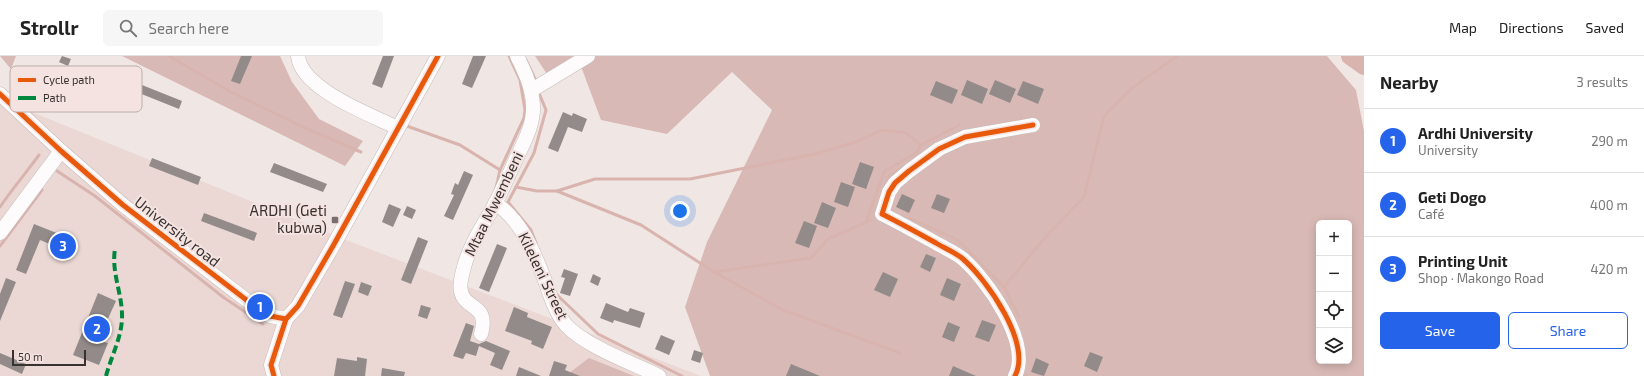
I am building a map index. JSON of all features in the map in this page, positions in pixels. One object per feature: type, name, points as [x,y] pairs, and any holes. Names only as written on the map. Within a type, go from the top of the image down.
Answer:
[{"type":"street","points":[[298,56],[299,61],[308,76],[334,97],[398,128]]},
{"type":"street","points":[[272,370],[286,319],[298,306],[333,246],[438,56]]},
{"type":"street","name":"Mtaa Mwembeni","points":[[481,334],[483,326],[482,316],[479,310],[464,298],[461,292],[461,284],[464,266],[475,238],[495,203],[527,136],[532,120],[532,90],[517,56]]},
{"type":"street","points":[[532,90],[588,56]]},
{"type":"street","name":"University road","points":[[0,94],[10,103]]},
{"type":"street","name":"University road","points":[[19,112],[123,205],[254,306],[270,316],[286,319]]},
{"type":"street","points":[[1015,376],[1018,371],[1018,348],[1012,332],[991,290],[962,258],[882,214],[889,192],[895,183],[909,170],[939,149],[965,137],[1033,125]]},
{"type":"street","points":[[0,233],[61,151]]},
{"type":"street","name":"Kileleni Street","points":[[495,203],[507,211],[522,230],[551,300],[567,326],[589,342],[659,376]]},
{"type":"shaded area","points":[[0,56],[16,56],[10,68]]},
{"type":"shaded area","points":[[122,56],[280,56],[292,82],[319,119],[363,141],[345,166]]},
{"type":"shaded area","points":[[535,56],[1327,56],[1356,90],[1364,131],[1364,376],[710,376],[685,307],[707,242],[772,110],[732,72],[667,134],[601,120],[582,69],[547,74]]},
{"type":"shaded area","points":[[0,99],[10,103],[10,112],[32,112],[341,238],[701,376],[0,376]]},
{"type":"shaded area","points":[[589,358],[634,376],[565,376]]},
{"type":"building","points":[[62,56],[71,59],[68,66],[59,62]]},
{"type":"building","points":[[241,56],[252,56],[240,84],[231,81]]},
{"type":"building","points":[[383,56],[394,56],[382,88],[372,84]]},
{"type":"building","points":[[473,56],[486,56],[472,88],[462,84]]},
{"type":"building","points":[[967,80],[988,89],[982,104],[961,95]]},
{"type":"building","points":[[995,80],[1016,89],[1010,103],[989,94]]},
{"type":"building","points":[[936,81],[958,90],[952,104],[930,95]]},
{"type":"building","points":[[1023,81],[1044,89],[1038,104],[1017,95]]},
{"type":"building","points":[[142,85],[182,101],[179,109],[142,94]]},
{"type":"building","points":[[563,112],[572,116],[573,113],[587,119],[582,132],[568,127],[558,152],[548,148]]},
{"type":"building","points":[[152,158],[201,177],[198,185],[149,166]]},
{"type":"building","points":[[860,162],[874,167],[866,189],[852,184]]},
{"type":"building","points":[[274,163],[327,184],[323,192],[270,172]]},
{"type":"building","points":[[464,171],[473,175],[453,220],[444,216],[454,195],[451,194],[455,183],[458,185]]},
{"type":"building","points":[[841,182],[855,187],[848,207],[834,202]]},
{"type":"building","points":[[902,194],[915,200],[909,213],[896,207]]},
{"type":"building","points":[[937,194],[950,199],[944,213],[931,208]]},
{"type":"building","points":[[822,202],[836,208],[828,228],[814,223]]},
{"type":"building","points":[[389,204],[401,209],[393,227],[382,222]]},
{"type":"building","points":[[407,206],[416,210],[412,219],[403,215]]},
{"type":"building","points":[[204,213],[257,233],[254,241],[201,221]]},
{"type":"building","points":[[804,221],[817,226],[809,248],[795,243]]},
{"type":"building","points":[[34,224],[74,240],[69,252],[40,240],[26,274],[16,270]]},
{"type":"building","points":[[418,237],[428,241],[411,284],[401,280]]},
{"type":"building","points":[[497,244],[507,248],[489,292],[479,288]]},
{"type":"building","points":[[926,254],[936,258],[930,272],[920,267]]},
{"type":"building","points":[[564,269],[578,274],[570,296],[560,293],[565,278],[561,277]]},
{"type":"building","points":[[883,272],[898,279],[890,297],[874,290]]},
{"type":"building","points":[[593,274],[601,278],[598,286],[590,282]]},
{"type":"building","points":[[6,278],[16,282],[0,321],[0,294]]},
{"type":"building","points":[[947,278],[961,284],[954,301],[940,295]]},
{"type":"building","points":[[345,281],[355,284],[342,318],[333,315]]},
{"type":"building","points":[[361,282],[372,286],[368,296],[358,292]]},
{"type":"building","points":[[98,293],[116,301],[106,323],[112,325],[104,342],[108,343],[99,365],[73,355]]},
{"type":"building","points":[[606,303],[628,312],[630,308],[645,313],[640,328],[614,320],[613,323],[600,318]]},
{"type":"building","points":[[421,305],[431,308],[427,319],[418,316]]},
{"type":"building","points":[[514,307],[528,313],[527,317],[552,327],[543,349],[531,344],[532,341],[505,331]]},
{"type":"building","points":[[982,320],[996,325],[989,342],[975,337]]},
{"type":"building","points":[[948,322],[960,327],[954,342],[942,337]]},
{"type":"building","points":[[466,323],[474,326],[470,341],[479,344],[486,341],[510,351],[502,370],[490,365],[495,353],[479,346],[476,356],[466,353],[463,359],[453,356]]},
{"type":"building","points":[[661,335],[675,341],[669,355],[655,349]]},
{"type":"building","points":[[694,350],[703,353],[700,363],[691,360]]},
{"type":"building","points":[[1090,352],[1103,357],[1097,372],[1084,366]]},
{"type":"building","points":[[0,353],[26,364],[22,374],[0,364]]},
{"type":"building","points":[[357,357],[367,359],[365,376],[334,376],[337,358],[357,361]]},
{"type":"building","points":[[1036,358],[1049,364],[1044,376],[1031,372]]},
{"type":"building","points":[[554,361],[567,365],[565,370],[580,376],[549,376]]},
{"type":"building","points":[[791,364],[820,376],[786,376]]},
{"type":"building","points":[[953,366],[976,376],[949,376]]},
{"type":"building","points":[[519,367],[541,376],[516,376]]},
{"type":"building","points":[[382,368],[405,372],[404,376],[381,376]]},
{"type":"waterway","points":[[169,56],[231,92],[307,129],[361,152]]},
{"type":"waterway","points":[[496,188],[500,170],[524,118],[525,110],[520,80],[509,56]]},
{"type":"waterway","points":[[1004,287],[1042,241],[1084,197],[1104,116],[1131,89],[1177,56]]},
{"type":"waterway","points":[[1350,56],[1364,66]]},
{"type":"waterway","points":[[526,60],[536,81],[538,80]]},
{"type":"waterway","points":[[536,243],[531,230],[508,202],[534,153],[546,110],[539,93]]},
{"type":"waterway","points":[[404,125],[460,145],[500,170]]},
{"type":"waterway","points":[[866,222],[884,172],[917,152],[921,145],[959,125]]},
{"type":"waterway","points":[[557,191],[595,179],[690,179],[815,154],[856,142],[882,130],[906,133],[921,145]]},
{"type":"waterway","points":[[0,207],[39,155]]},
{"type":"waterway","points":[[886,185],[889,176],[900,169]]},
{"type":"waterway","points":[[57,171],[95,196],[223,297],[263,324]]},
{"type":"waterway","points":[[516,187],[537,191],[557,191],[641,225],[714,272],[783,310],[900,353]]},
{"type":"waterway","points":[[0,246],[42,190]]},
{"type":"waterway","points":[[903,218],[911,219],[958,240],[1004,287],[1019,317]]},
{"type":"waterway","points":[[714,272],[811,258],[828,239],[871,220]]},
{"type":"waterway","points":[[555,293],[598,334],[682,376]]},
{"type":"marked path","points":[[106,376],[118,341],[122,319],[121,301],[114,258],[115,249]]},
{"type":"cycle path","points":[[274,376],[271,365],[286,319],[298,306],[333,246],[438,56]]},
{"type":"cycle path","points":[[0,94],[10,103]]},
{"type":"cycle path","points":[[19,112],[123,205],[258,309],[270,316],[286,319]]},
{"type":"cycle path","points":[[1015,376],[1019,362],[1017,347],[1012,330],[1004,313],[984,282],[957,254],[882,214],[889,192],[895,183],[939,149],[965,137],[1033,125]]},
{"type":"place","name":"ARDHI (Geti kubwa)","points":[[335,220]]},
{"type":"place","name":"Printing Unit","points":[[63,246]]},
{"type":"place","name":"Ardhi University","points":[[260,307]]},
{"type":"place","name":"Geti Dogo","points":[[97,329]]}]
